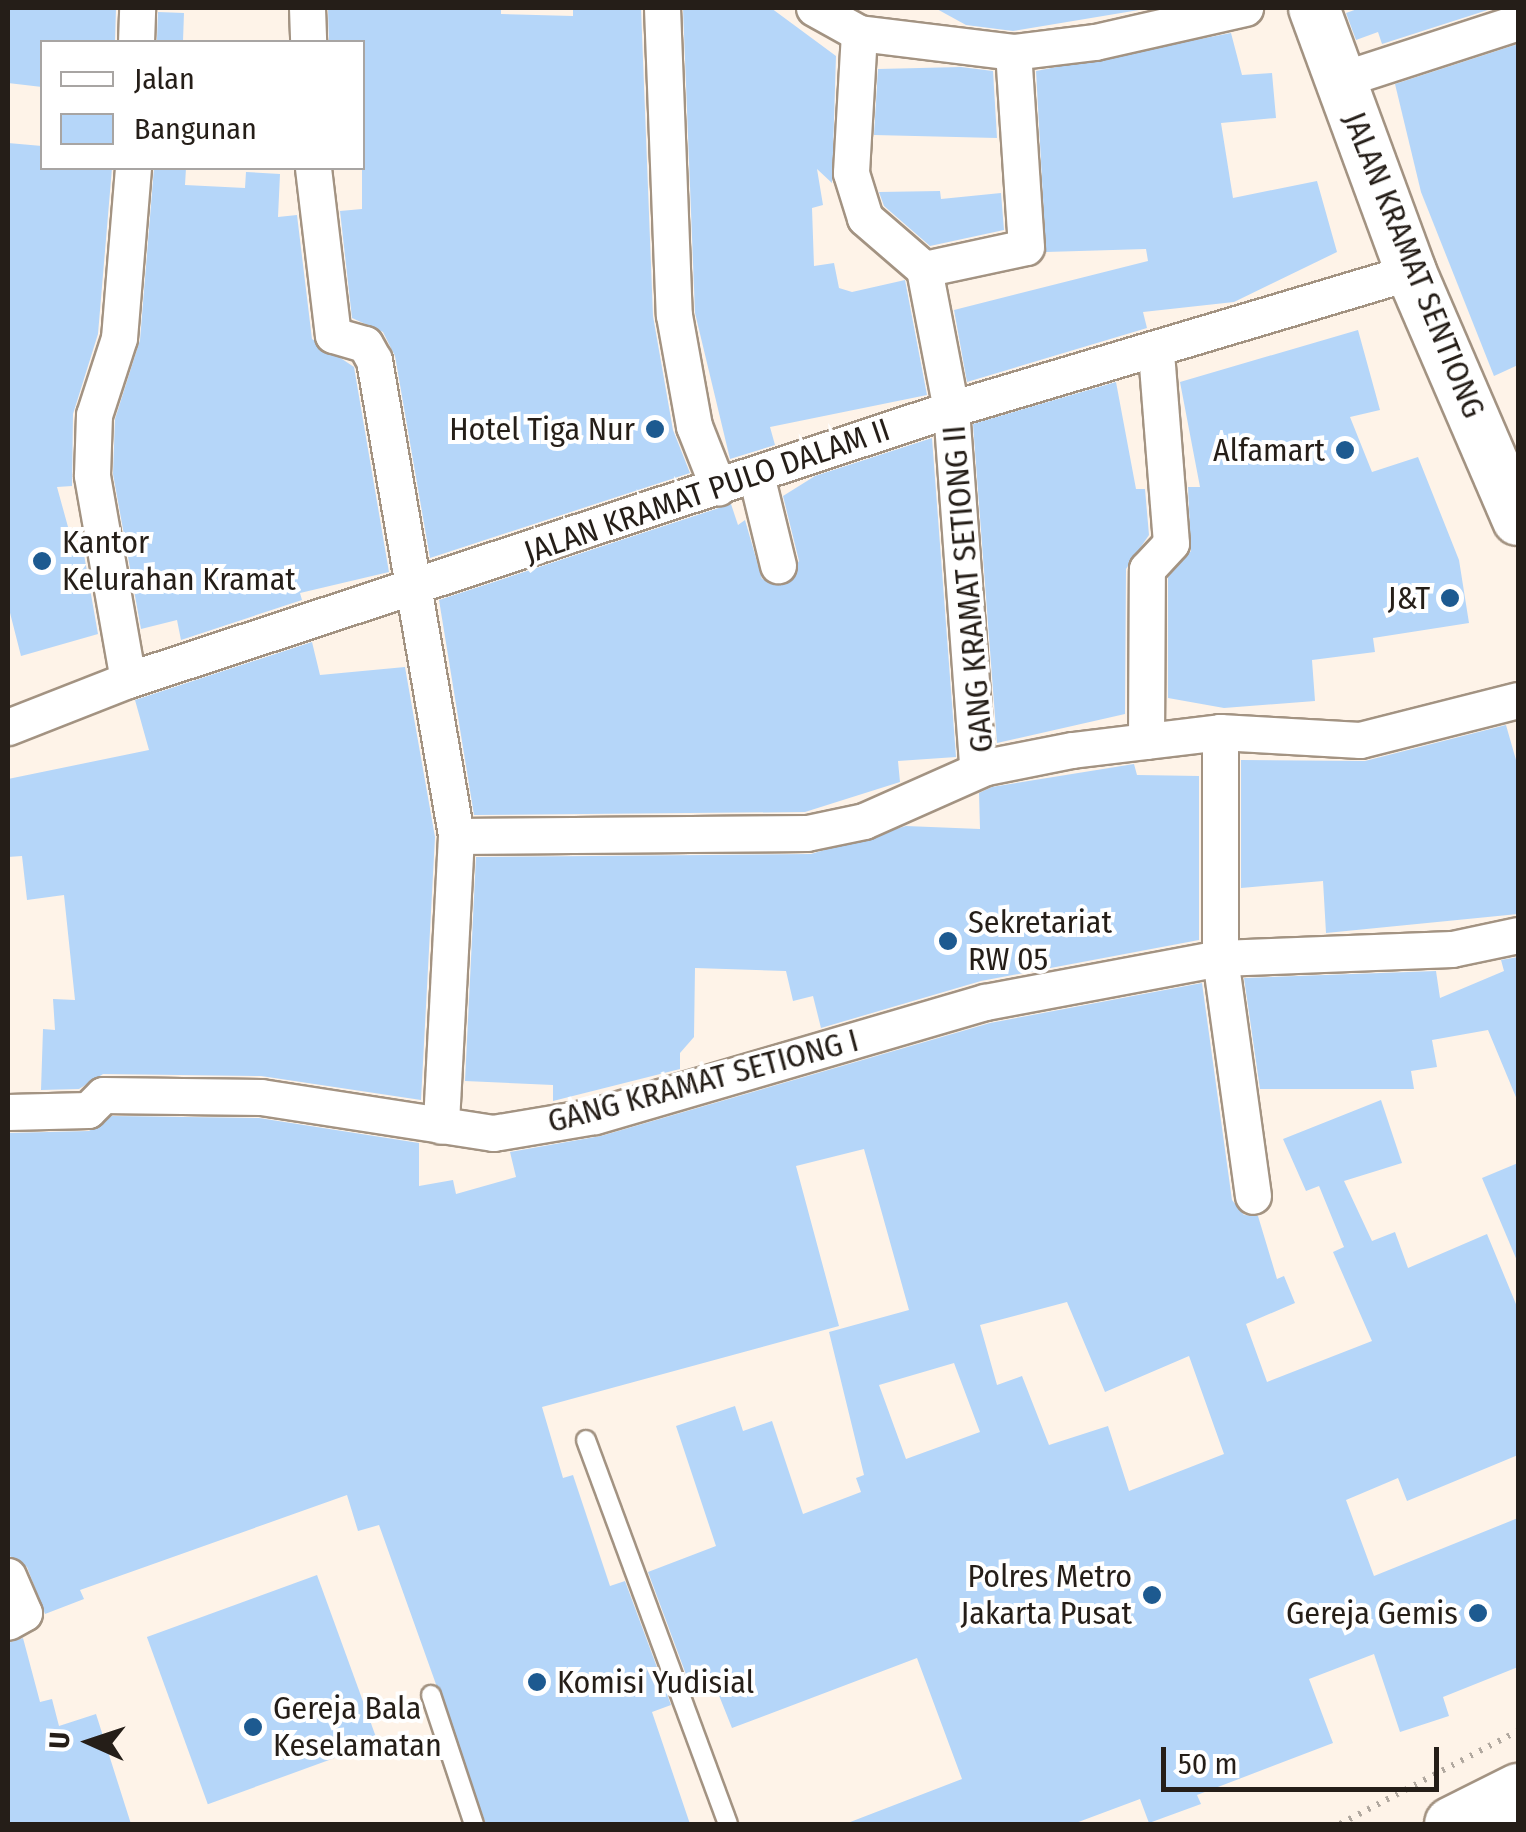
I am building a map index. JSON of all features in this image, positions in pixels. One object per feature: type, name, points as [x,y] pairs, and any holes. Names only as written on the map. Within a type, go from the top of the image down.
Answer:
[{"type":"main road","points":[[1452,1824],[1518,1791]]},
{"type":"street","points":[[136,40],[137,8]]},
{"type":"street","points":[[306,8],[308,40]]},
{"type":"street","points":[[662,8],[674,314],[694,426],[718,487]]},
{"type":"street","points":[[814,8],[858,33],[1013,52],[1095,42],[1244,8]]},
{"type":"street","name":"JALAN KRAMAT SENTIONG","points":[[1314,8],[1412,272],[1518,520]]},
{"type":"street","points":[[1340,80],[1518,22]]},
{"type":"street","points":[[858,33],[851,173],[865,218],[924,270],[1026,247],[1013,52]]},
{"type":"street","points":[[128,680],[92,476],[94,416],[118,338],[132,170]]},
{"type":"street","points":[[313,170],[333,335],[371,350],[456,836],[440,1126]]},
{"type":"street","name":"GANG KRAMAT SETIONG II","points":[[924,270],[951,409],[977,760],[986,768],[1220,732],[1360,740],[1518,700]]},
{"type":"street","name":"JALAN KRAMAT PULO DALAM II","points":[[8,727],[128,680],[415,590],[951,409],[1156,352],[1412,272]]},
{"type":"street","points":[[1146,741],[1147,569],[1171,543],[1156,352]]},
{"type":"street","points":[[756,475],[778,565]]},
{"type":"street","points":[[1220,732],[1220,958],[1253,1196]]},
{"type":"street","points":[[456,836],[808,834],[864,821],[986,768]]},
{"type":"street","name":"GANG KRAMAT SETIONG I","points":[[8,1112],[88,1110],[103,1095],[262,1097],[494,1133],[596,1116],[986,1002],[1220,958],[1452,949],[1518,935]]},
{"type":"street","points":[[8,1576],[16,1618]]},
{"type":"lane","points":[[586,1440],[728,1824]]},
{"type":"lane","points":[[431,1695],[474,1824]]},
{"type":"path","points":[[1340,1824],[1518,1731]]},
{"type":"building","points":[[8,8],[116,8],[115,40],[40,40],[40,87],[8,83]]},
{"type":"building","points":[[328,8],[501,8],[501,14],[573,16],[573,8],[641,8],[653,316],[673,430],[690,473],[430,558],[395,356],[383,332],[352,318],[340,211],[362,209],[365,40],[329,40]]},
{"type":"building","points":[[683,8],[771,8],[836,56],[832,183],[817,169],[823,205],[812,208],[814,266],[834,263],[839,288],[852,292],[905,280],[927,395],[770,427],[775,445],[730,459],[695,313]]},
{"type":"building","points":[[935,8],[1145,9],[1013,31],[966,25]]},
{"type":"building","points":[[1360,8],[1494,8],[1382,44],[1378,32],[1356,40],[1346,13]]},
{"type":"building","points":[[158,12],[184,13],[183,40],[157,40]]},
{"type":"building","points":[[1231,33],[1242,75],[1272,73],[1276,118],[1221,123],[1233,198],[1317,181],[1337,252],[1234,302],[1143,312],[1147,328],[967,382],[954,310],[1148,261],[1146,249],[1046,252],[1036,71]]},
{"type":"building","points":[[1518,44],[1518,365],[1494,376],[1421,192],[1395,84]]},
{"type":"building","points":[[961,67],[993,71],[997,138],[874,135],[878,69]]},
{"type":"building","points":[[8,143],[40,146],[40,170],[112,170],[98,334],[73,414],[72,486],[57,487],[73,545],[82,543],[98,634],[21,656],[8,605]]},
{"type":"building","points":[[154,170],[186,170],[185,185],[245,188],[246,172],[280,174],[278,217],[297,215],[312,339],[354,367],[389,572],[300,593],[302,600],[181,640],[177,620],[141,629],[113,474],[115,419],[140,340]]},
{"type":"building","points":[[940,191],[941,199],[1001,193],[1004,230],[930,246],[884,206],[879,192]]},
{"type":"building","points":[[1358,330],[1380,410],[1350,417],[1372,472],[1418,457],[1459,560],[1469,623],[1373,638],[1375,652],[1312,660],[1315,701],[1224,708],[1168,698],[1168,577],[1191,551],[1188,487],[1200,487],[1180,382]]},
{"type":"building","points":[[1116,382],[1136,489],[1145,489],[1149,535],[1126,569],[1125,714],[997,743],[973,424]]},
{"type":"building","points":[[932,438],[956,757],[898,761],[900,782],[805,812],[474,815],[439,600],[731,504],[738,525],[745,520],[762,579],[784,585],[799,561],[783,496],[815,476]]},
{"type":"building","points":[[312,642],[320,675],[405,667],[435,837],[421,1100],[261,1076],[103,1074],[79,1089],[41,1090],[43,1029],[55,1030],[53,999],[75,1000],[64,895],[27,900],[22,856],[8,857],[8,779],[149,750],[135,700]]},
{"type":"building","points":[[1506,725],[1518,767],[1518,914],[1326,933],[1323,881],[1241,888],[1241,760],[1365,761]]},
{"type":"building","points":[[1134,764],[1137,775],[1199,776],[1199,940],[981,981],[821,1028],[813,996],[793,1001],[786,971],[695,968],[694,1037],[680,1053],[680,1069],[553,1101],[553,1085],[465,1081],[476,857],[811,854],[906,826],[980,829],[979,793],[992,787]]},
{"type":"building","points":[[1518,957],[1518,1102],[1488,1030],[1432,1040],[1437,1067],[1411,1071],[1414,1089],[1260,1089],[1244,978],[1436,971],[1440,998],[1504,971],[1501,960]]},
{"type":"building","points":[[1202,983],[1232,1200],[1244,1215],[1258,1216],[1277,1279],[1284,1276],[1295,1303],[1246,1324],[1267,1382],[1372,1341],[1333,1252],[1344,1247],[1319,1186],[1306,1191],[1283,1139],[1381,1100],[1402,1163],[1344,1181],[1372,1241],[1395,1232],[1408,1268],[1487,1234],[1518,1309],[1518,1455],[1407,1501],[1398,1478],[1346,1500],[1374,1576],[1518,1518],[1518,1667],[1443,1697],[1449,1716],[1400,1732],[1374,1654],[1309,1679],[1333,1743],[1197,1795],[1201,1804],[1149,1823],[1140,1799],[1073,1824],[845,1824],[962,1779],[917,1658],[732,1728],[716,1688],[694,1696],[648,1572],[716,1546],[676,1426],[735,1406],[743,1431],[772,1421],[803,1514],[861,1492],[856,1478],[864,1475],[829,1332],[909,1310],[864,1149],[796,1166],[839,1326],[542,1407],[563,1478],[573,1475],[610,1586],[625,1581],[671,1705],[652,1712],[690,1824],[486,1824],[379,1525],[358,1531],[347,1495],[80,1590],[84,1599],[45,1614],[27,1567],[8,1555],[8,1133],[89,1131],[112,1116],[259,1118],[419,1143],[419,1186],[453,1180],[456,1194],[516,1177],[510,1152],[601,1136],[990,1023]],"holes":[[[1067,1302],[1105,1392],[1189,1356],[1224,1454],[1129,1491],[1108,1426],[1049,1445],[1022,1376],[997,1385],[980,1325]],[[954,1363],[980,1432],[906,1459],[879,1385]]]},
{"type":"building","points":[[1518,1163],[1518,1263],[1482,1178]]},
{"type":"building","points":[[317,1575],[378,1742],[208,1804],[147,1637]]},
{"type":"building","points":[[23,1638],[40,1702],[52,1699],[59,1726],[96,1714],[131,1824],[8,1824],[8,1643]]},
{"type":"place","name":"Hotel Tiga Nur","points":[[655,429]]},
{"type":"place","name":"Alfamart","points":[[1345,450]]},
{"type":"place","name":"Kantor Kelurahan Kramat","points":[[42,561]]},
{"type":"place","name":"J&T","points":[[1450,598]]},
{"type":"place","name":"Sekretariat RW 05","points":[[948,941]]},
{"type":"place","name":"Polres Metro Jakarta Pusat","points":[[1152,1595]]},
{"type":"place","name":"Gereja Gemis","points":[[1478,1613]]},
{"type":"place","name":"Komisi Yudisial","points":[[537,1682]]},
{"type":"place","name":"Gereja Bala Keselamatan","points":[[253,1727]]}]
